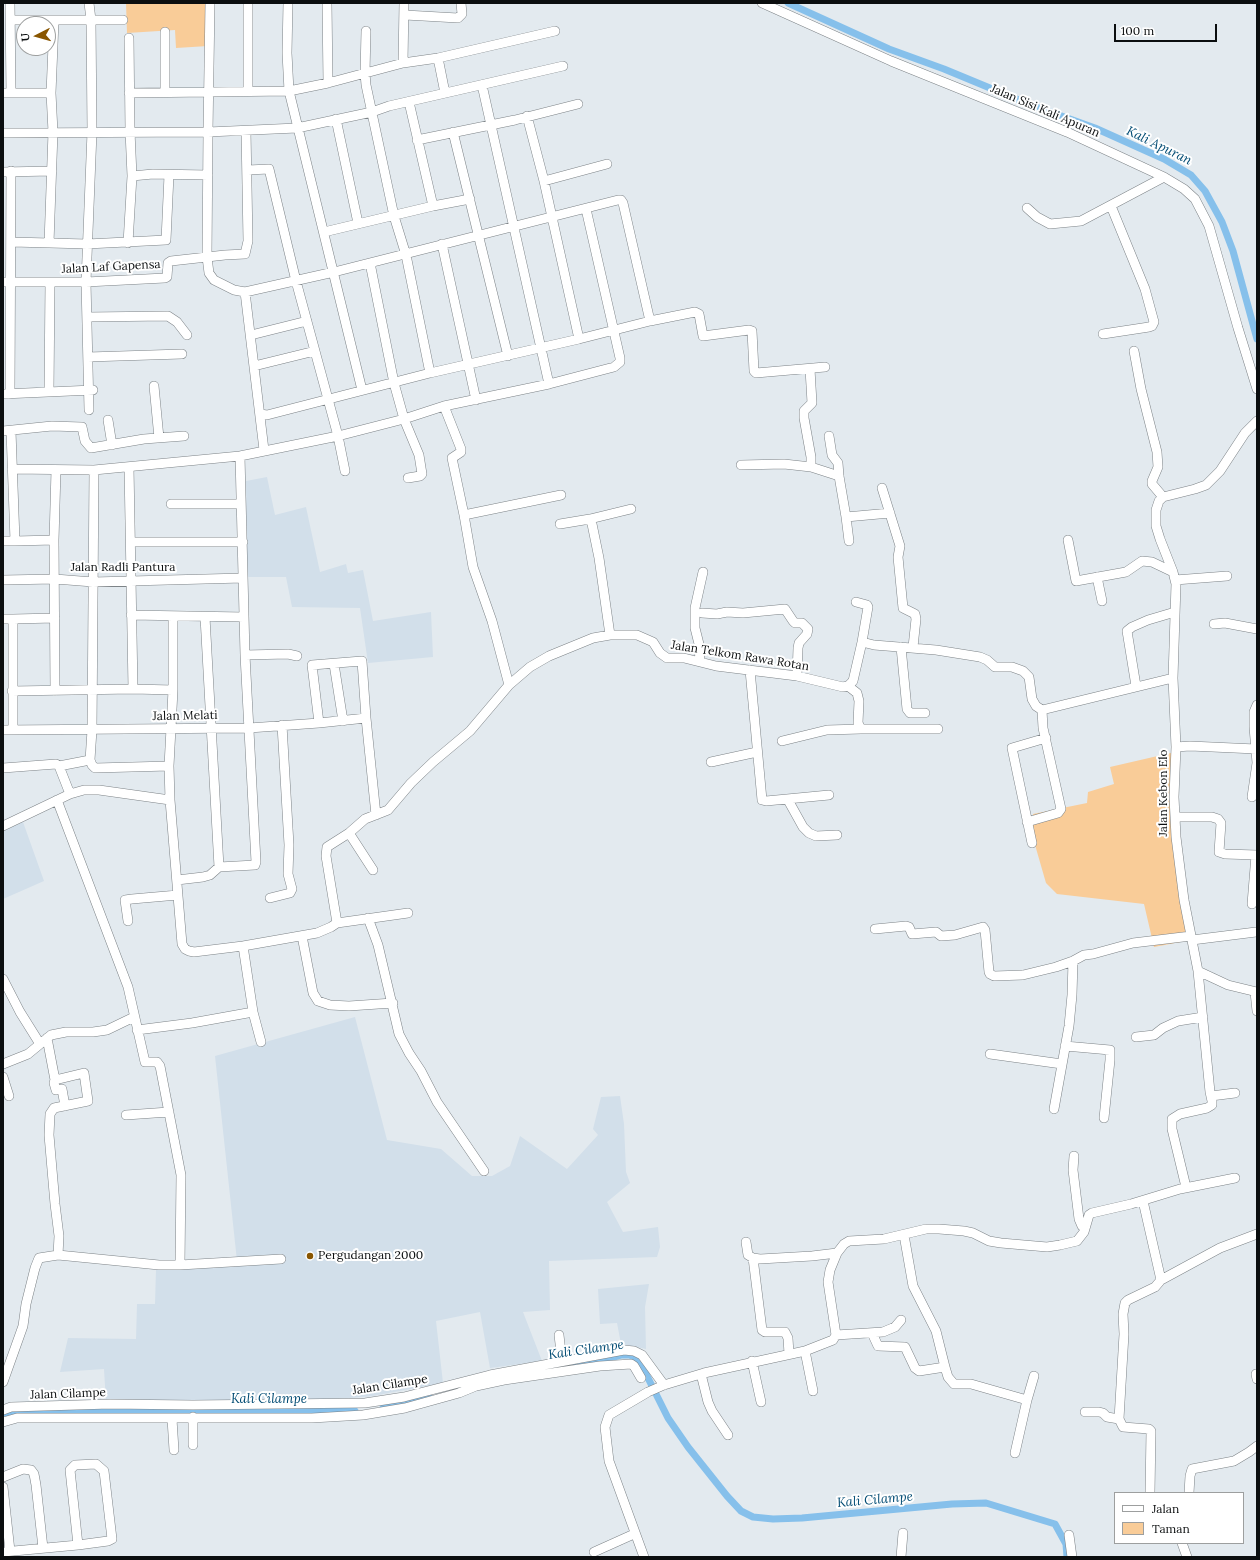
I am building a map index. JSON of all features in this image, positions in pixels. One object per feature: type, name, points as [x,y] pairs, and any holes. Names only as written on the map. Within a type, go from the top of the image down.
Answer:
[{"type":"street","points":[[10,3],[11,20],[7,93],[52,93]]},
{"type":"street","points":[[89,3],[91,20],[92,132],[86,282],[88,358],[91,390],[89,410]]},
{"type":"street","points":[[210,3],[207,257],[209,273],[214,280],[234,290],[245,292],[406,255],[442,244],[621,200],[623,203],[650,321]]},
{"type":"street","points":[[248,3],[248,90]]},
{"type":"street","points":[[288,3],[287,53],[289,91],[362,390]]},
{"type":"street","points":[[327,3],[328,83]]},
{"type":"street","points":[[403,63],[405,16],[404,3]]},
{"type":"street","points":[[405,16],[458,18],[462,14],[461,3]]},
{"type":"street","name":"Jalan Sisi Kali Apuran","points":[[762,3],[891,61],[1067,132],[1164,177],[1184,189],[1195,199],[1209,226],[1257,390]]},
{"type":"street","points":[[11,20],[16,20]]},
{"type":"street","points":[[56,21],[123,20]]},
{"type":"street","points":[[366,31],[365,73],[372,112],[394,216],[406,255],[430,373]]},
{"type":"street","points":[[129,93],[248,90],[289,91],[328,83],[403,63],[438,58],[554,31]]},
{"type":"street","points":[[165,32],[165,92]]},
{"type":"street","points":[[128,243],[132,176],[129,38]]},
{"type":"street","points":[[49,243],[53,132],[53,56]]},
{"type":"street","points":[[438,58],[445,93]]},
{"type":"street","points":[[3,133],[130,131],[208,132],[297,128],[372,112],[445,93],[563,66]]},
{"type":"street","points":[[482,85],[549,384]]},
{"type":"street","points":[[409,102],[433,206]]},
{"type":"street","points":[[417,140],[491,125],[578,104]]},
{"type":"street","points":[[527,116],[544,181],[579,339]]},
{"type":"street","points":[[336,119],[358,223]]},
{"type":"street","points":[[207,257],[245,254],[246,252],[248,170],[246,131]]},
{"type":"street","points":[[454,132],[508,356]]},
{"type":"street","points":[[544,181],[607,164]]},
{"type":"street","points":[[248,170],[269,169],[296,281],[338,436],[345,471]]},
{"type":"street","points":[[52,171],[7,171],[12,242],[7,282],[6,394],[91,390]]},
{"type":"street","points":[[132,176],[153,174],[208,175]]},
{"type":"street","points":[[12,242],[87,244],[166,240],[169,175]]},
{"type":"street","points":[[1027,208],[1037,217],[1050,224],[1081,220],[1164,177]]},
{"type":"street","points":[[324,232],[433,206],[470,199]]},
{"type":"street","points":[[1103,334],[1149,327],[1152,326],[1154,322],[1145,289],[1110,206]]},
{"type":"street","points":[[12,469],[94,470],[240,456],[338,436],[404,419],[444,406],[549,384],[618,365],[620,358],[586,209]]},
{"type":"street","points":[[442,244],[476,400]]},
{"type":"street","name":"Jalan Laf Gapensa","points":[[7,282],[86,282],[165,278],[167,277],[167,265],[169,262],[207,257]]},
{"type":"street","points":[[370,263],[394,383],[404,419],[419,455],[422,474],[420,476],[408,478]]},
{"type":"street","points":[[49,392],[50,282]]},
{"type":"street","points":[[245,292],[264,450]]},
{"type":"street","points":[[260,414],[267,415],[430,373],[508,356],[650,321],[697,312],[699,314],[703,336],[752,331],[754,370],[756,373],[825,367]]},
{"type":"street","points":[[87,317],[168,316],[177,322],[187,335]]},
{"type":"street","points":[[251,335],[307,321]]},
{"type":"street","points":[[254,366],[315,351]]},
{"type":"street","points":[[1134,351],[1141,389],[1157,452],[1158,467],[1152,484],[1163,497],[1195,489],[1206,484],[1220,471],[1245,433],[1257,421]]},
{"type":"street","points":[[88,358],[182,354]]},
{"type":"street","points":[[810,369],[812,403],[804,411],[804,418],[811,457],[811,467]]},
{"type":"street","points":[[154,386],[159,438]]},
{"type":"street","points":[[444,406],[461,448],[461,452],[452,458],[473,567],[492,621],[509,685]]},
{"type":"street","points":[[108,420],[112,445]]},
{"type":"street","points":[[15,541],[12,469],[7,431],[52,426],[78,426],[82,427],[85,442],[91,448],[159,438],[184,436]]},
{"type":"street","points":[[829,436],[832,455],[838,464],[849,541]]},
{"type":"street","points":[[177,880],[210,875],[219,867],[256,865],[245,655],[240,456]]},
{"type":"street","points":[[741,466],[784,464],[811,467],[839,476]]},
{"type":"street","points":[[129,467],[133,689]]},
{"type":"street","points":[[55,691],[54,540],[56,470]]},
{"type":"street","points":[[94,470],[92,730],[90,760],[95,768],[169,766]]},
{"type":"street","points":[[882,488],[900,546],[898,557],[903,608],[915,614],[916,618],[913,647]]},
{"type":"street","points":[[464,515],[561,495]]},
{"type":"street","name":"Jalan Kebon Elo","points":[[1163,497],[1159,501],[1156,526],[1174,576],[1175,612],[1173,678],[1176,747],[1176,844],[1184,900],[1198,971],[1210,1096]]},
{"type":"street","points":[[171,504],[241,504]]},
{"type":"street","points":[[560,524],[590,520],[631,509]]},
{"type":"street","points":[[846,517],[890,513]]},
{"type":"street","points":[[590,520],[599,558],[610,635]]},
{"type":"street","points":[[3,541],[54,540]]},
{"type":"street","points":[[1068,540],[1075,580],[1078,581],[1126,572],[1142,561],[1152,562],[1174,576],[1227,576]]},
{"type":"street","points":[[131,542],[243,542]]},
{"type":"street","points":[[700,662],[699,644],[695,628],[695,608],[703,572]]},
{"type":"street","name":"Jalan Radli Pantura","points":[[3,580],[55,579],[93,582],[243,578]]},
{"type":"street","points":[[1098,578],[1102,601]]},
{"type":"street","points":[[856,602],[867,605],[868,607],[853,681],[848,686],[857,693],[859,702],[858,723],[861,729]]},
{"type":"street","points":[[702,613],[743,613],[785,609],[792,621],[795,623],[802,623],[808,629],[807,634],[799,643],[797,676]]},
{"type":"street","points":[[1136,686],[1127,631],[1132,627],[1148,620],[1175,612]]},
{"type":"street","points":[[131,615],[173,617],[244,617]]},
{"type":"street","points":[[205,616],[210,728],[219,867]]},
{"type":"street","points":[[173,617],[169,766],[170,800],[182,944],[185,949],[194,952],[243,946],[324,931],[337,923],[408,913]]},
{"type":"street","points":[[3,619],[55,618]]},
{"type":"street","points":[[13,619],[13,729]]},
{"type":"street","points":[[1214,624],[1225,623],[1257,629]]},
{"type":"street","name":"Jalan Telkom Rawa Rotan","points":[[337,923],[326,851],[327,847],[349,833],[365,820],[388,810],[411,782],[470,731],[509,685],[530,667],[549,656],[593,638],[610,635],[637,635],[653,642],[660,653],[667,658],[684,658],[716,666],[797,676],[836,686],[848,686]]},
{"type":"street","points":[[862,642],[874,645],[913,647],[980,656],[995,667],[1017,667],[1029,677],[1032,699],[1036,706],[1042,710],[1173,678]]},
{"type":"street","points":[[901,647],[907,709],[910,713],[924,713]]},
{"type":"street","points":[[245,655],[288,654],[297,656]]},
{"type":"street","points":[[319,723],[312,665],[362,661],[376,815]]},
{"type":"street","points":[[334,664],[342,721]]},
{"type":"street","points":[[750,670],[762,800],[788,800],[828,795]]},
{"type":"street","points":[[12,691],[92,691],[133,689],[172,690]]},
{"type":"street","points":[[1252,798],[1256,763],[1254,712],[1257,705]]},
{"type":"street","points":[[1027,822],[1058,813],[1061,809],[1043,728],[1042,710]]},
{"type":"street","name":"Jalan Melati","points":[[3,730],[249,728],[366,718]]},
{"type":"street","points":[[270,898],[290,893],[292,889],[288,874],[289,845],[282,725]]},
{"type":"street","points":[[782,741],[827,730],[852,731],[861,729],[938,729]]},
{"type":"street","points":[[1032,843],[1012,748],[1046,738]]},
{"type":"street","points":[[1176,747],[1190,746],[1256,749]]},
{"type":"street","points":[[711,762],[757,752]]},
{"type":"street","points":[[3,768],[56,764],[59,766],[90,760]]},
{"type":"street","points":[[59,766],[70,794]]},
{"type":"street","points":[[3,826],[70,794],[94,790],[170,800]]},
{"type":"street","points":[[57,800],[128,987],[145,1062],[159,1063],[181,1174],[180,1265]]},
{"type":"street","points":[[788,800],[804,827],[810,833],[816,836],[838,835]]},
{"type":"street","points":[[1175,816],[1218,819],[1221,823],[1219,852],[1225,854],[1256,855],[1252,904]]},
{"type":"street","points":[[349,833],[373,870]]},
{"type":"street","points":[[128,921],[125,900],[132,898],[178,895]]},
{"type":"street","points":[[368,918],[378,945],[400,1034],[409,1053],[421,1070],[437,1102],[484,1171]]},
{"type":"street","points":[[875,929],[906,926],[909,927],[912,934],[936,932],[939,935],[944,936],[955,935],[983,928],[985,930],[989,972],[994,976],[1023,975],[1056,967],[1084,955],[1133,943],[1256,932]]},
{"type":"street","points":[[302,936],[313,993],[318,1001],[330,1005],[349,1006],[393,1003]]},
{"type":"street","points":[[243,946],[253,1012],[261,1042]]},
{"type":"street","points":[[1054,1109],[1072,995],[1073,961]]},
{"type":"street","points":[[1198,971],[1228,985],[1256,992],[1257,1011]]},
{"type":"street","points":[[3,979],[20,1012],[44,1041],[56,1080],[54,1083],[56,1090],[62,1089],[65,1106]]},
{"type":"street","points":[[137,1030],[192,1023],[253,1012]]},
{"type":"street","points":[[3,1064],[28,1054],[44,1041],[61,1032],[93,1032],[107,1030],[134,1017]]},
{"type":"street","points":[[1136,1037],[1154,1035],[1178,1021],[1203,1017]]},
{"type":"street","points":[[1065,1046],[1110,1050],[1104,1118]]},
{"type":"street","points":[[990,1054],[1062,1064]]},
{"type":"street","points":[[56,1080],[84,1073],[88,1101],[54,1108],[51,1111],[49,1134],[59,1236],[58,1255]]},
{"type":"street","points":[[3,1077],[9,1096]]},
{"type":"street","points":[[1186,1188],[1174,1141],[1172,1119],[1180,1114],[1210,1107],[1212,1101],[1210,1096],[1236,1093]]},
{"type":"street","points":[[126,1114],[169,1112]]},
{"type":"street","points":[[1074,1156],[1073,1170],[1079,1218],[1082,1226],[1085,1228]]},
{"type":"street","points":[[644,1557],[634,1534],[610,1461],[605,1427],[606,1420],[612,1412],[662,1386],[701,1374],[805,1351],[834,1340],[836,1335],[828,1282],[830,1270],[837,1253],[844,1244],[849,1241],[884,1239],[926,1229],[952,1229],[973,1233],[989,1241],[1018,1245],[1047,1247],[1060,1246],[1077,1241],[1085,1228],[1089,1215],[1092,1213],[1143,1201],[1186,1188],[1235,1178]]},
{"type":"street","points":[[1143,1201],[1161,1280]]},
{"type":"street","points":[[1150,1492],[1151,1431],[1149,1428],[1123,1427],[1119,1419],[1124,1334],[1123,1314],[1125,1303],[1155,1286],[1161,1280],[1220,1248],[1257,1234]]},
{"type":"street","points":[[904,1235],[913,1286],[936,1331],[948,1377],[954,1384],[971,1384],[1027,1400]]},
{"type":"street","points":[[746,1242],[747,1253],[753,1258],[800,1257],[837,1253]]},
{"type":"street","points":[[3,1382],[23,1326],[26,1304],[37,1260],[43,1257],[58,1255],[159,1265],[281,1259]]},
{"type":"street","points":[[753,1258],[762,1330],[765,1332],[785,1332],[788,1338],[789,1354]]},
{"type":"street","points":[[836,1335],[883,1332],[895,1327],[902,1320]]},
{"type":"street","points":[[872,1333],[878,1346],[905,1347],[915,1368],[919,1371],[945,1367]]},
{"type":"street","points":[[559,1335],[562,1361]]},
{"type":"street","name":"Jalan Cilampe","points":[[3,1410],[11,1408],[110,1404],[193,1406],[365,1403],[457,1388],[562,1361],[624,1350],[634,1350],[642,1355],[662,1386]]},
{"type":"street","points":[[805,1351],[813,1391]]},
{"type":"street","points":[[752,1362],[761,1402]]},
{"type":"street","points":[[490,1379],[626,1363],[634,1366],[641,1378]]},
{"type":"street","points":[[701,1374],[710,1407],[728,1435]]},
{"type":"street","points":[[1015,1453],[1034,1376]]},
{"type":"street","points":[[3,1422],[17,1418],[312,1418],[363,1415],[405,1408],[457,1388]]},
{"type":"street","points":[[1085,1412],[1099,1412],[1103,1413],[1107,1417],[1119,1419]]},
{"type":"street","points":[[193,1417],[193,1445]]},
{"type":"street","points":[[172,1419],[174,1450]]},
{"type":"street","points":[[1189,1492],[1192,1469],[1234,1460],[1257,1446]]},
{"type":"street","points":[[3,1486],[7,1551],[29,1553],[43,1548],[78,1544],[108,1540],[112,1539],[112,1536],[104,1471],[96,1464],[75,1465],[70,1470],[78,1544]]},
{"type":"street","points":[[3,1477],[22,1469],[31,1470],[34,1474],[43,1548]]},
{"type":"street","points":[[901,1557],[903,1533]]},
{"type":"street","points":[[594,1552],[634,1534]]},
{"type":"street","points":[[1069,1535],[1072,1557]]},
{"type":"street","points":[[1182,1544],[1187,1557]]},
{"type":"shaded area","points":[[267,477],[275,515],[306,507],[320,572],[346,564],[348,573],[363,570],[373,621],[431,612],[433,657],[368,663],[360,608],[292,607],[286,577],[247,577],[246,481]]},
{"type":"shaded area","points":[[23,822],[44,881],[3,899],[3,830]]},
{"type":"shaded area","points":[[355,1017],[387,1140],[441,1149],[472,1176],[492,1176],[510,1166],[520,1136],[567,1169],[598,1135],[593,1129],[601,1097],[620,1096],[624,1124],[626,1172],[630,1183],[607,1202],[623,1232],[658,1227],[660,1247],[657,1257],[549,1261],[550,1310],[523,1312],[542,1361],[490,1368],[480,1312],[436,1321],[443,1383],[372,1396],[294,1403],[106,1402],[104,1369],[60,1372],[68,1338],[136,1339],[137,1304],[155,1304],[156,1270],[237,1261],[215,1056]]},
{"type":"shaded area","points":[[649,1284],[645,1307],[646,1349],[621,1344],[617,1323],[600,1324],[598,1289]]},
{"type":"green space","points":[[126,3],[211,3],[208,46],[176,48],[175,30],[127,33]]},
{"type":"green space","points":[[1175,752],[1174,781],[1191,940],[1154,947],[1144,904],[1057,894],[1046,883],[1031,831],[1033,814],[1087,803],[1088,792],[1114,784],[1110,767]]},
{"type":"waterway","name":"Kali Apuran","points":[[788,3],[889,49],[944,69],[1031,105],[1095,128],[1164,159],[1191,175],[1205,191],[1222,222],[1233,251],[1257,339]]},
{"type":"waterway","name":"Kali Cilampe","points":[[548,1368],[586,1364],[621,1355],[630,1355],[640,1362],[668,1418],[688,1447],[727,1496],[741,1511],[753,1517],[773,1519],[802,1518],[952,1504],[986,1503],[1055,1524],[1066,1544],[1067,1557]]},
{"type":"waterway","name":"Kali Cilampe","points":[[383,1408],[429,1397]]},
{"type":"waterway","name":"Kali Cilampe","points":[[3,1413],[26,1411],[355,1411]]},
{"type":"place","name":"Pergudangan 2000","points":[[310,1256]]}]
